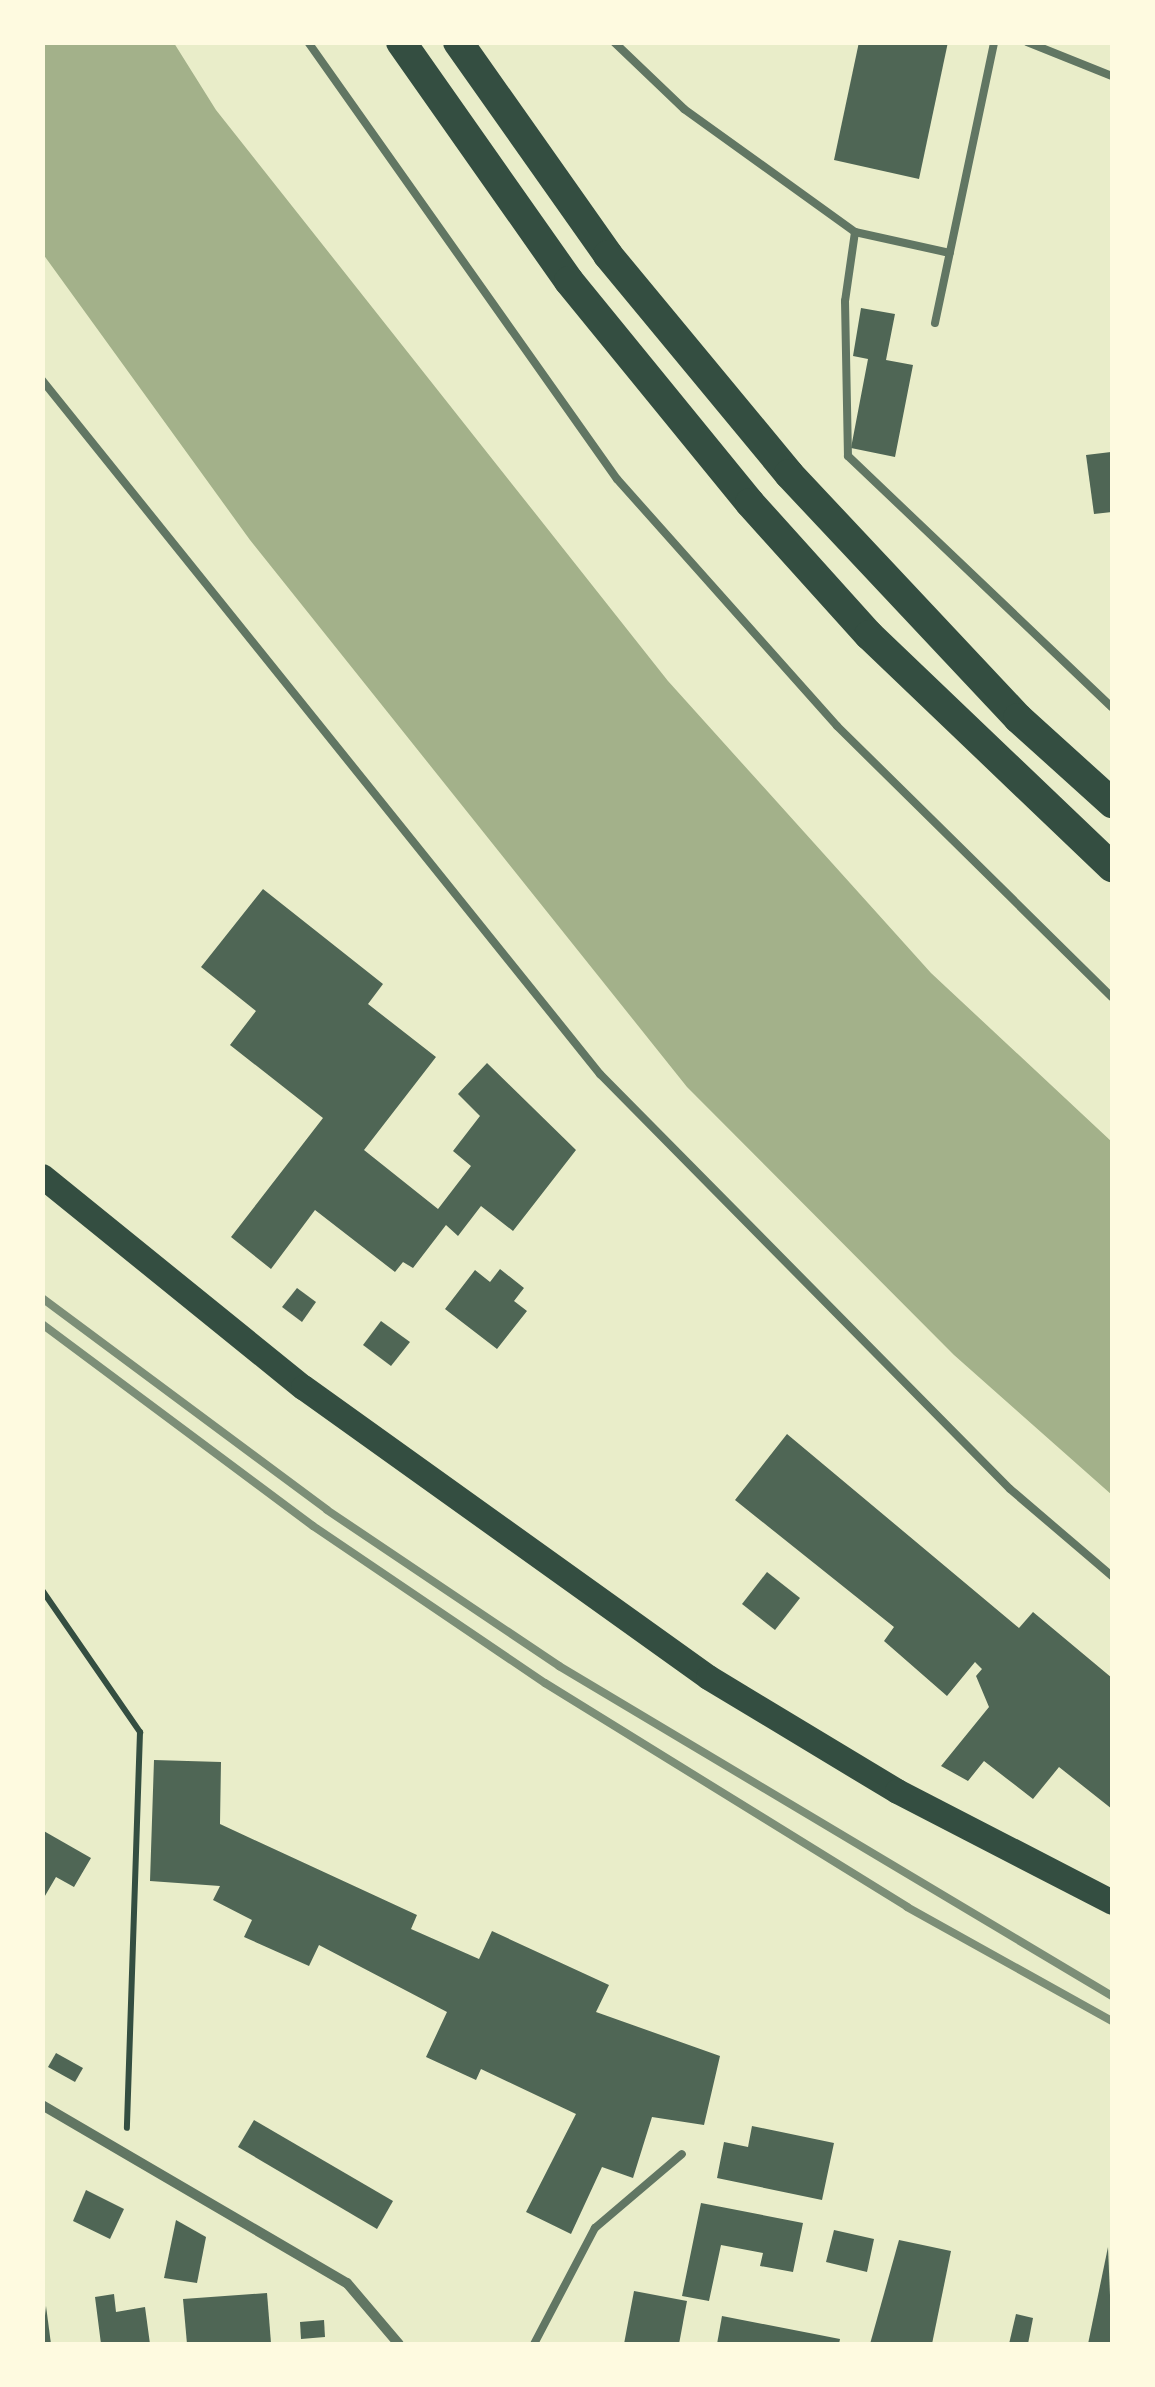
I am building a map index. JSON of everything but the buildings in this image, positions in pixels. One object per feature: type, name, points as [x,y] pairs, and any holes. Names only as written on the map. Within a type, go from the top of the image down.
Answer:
[{"type":"highway","points":[[402,42],[569,281],[750,502],[896,662],[1112,866]]},
{"type":"highway","points":[[458,42],[608,255],[777,460],[1004,704],[1112,804]]},
{"type":"main road","points":[[42,1176],[302,1388],[708,1678],[897,1791],[1112,1902]]},
{"type":"street","points":[[42,2105],[346,2283],[400,2344]]},
{"type":"lane","points":[[308,42],[617,479],[837,726],[1112,997]]},
{"type":"lane","points":[[614,42],[684,110],[855,232],[950,254]]},
{"type":"lane","points":[[935,323],[994,42]]},
{"type":"lane","points":[[1027,42],[1112,76]]},
{"type":"lane","points":[[855,232],[844,301],[848,456],[1112,707]]},
{"type":"lane","points":[[42,380],[600,1074],[1010,1489],[1112,1576]]},
{"type":"lane","points":[[534,2344],[595,2228],[682,2154]]},
{"type":"path","points":[[42,1590],[140,1732],[126,2153]]},
{"type":"shaded area","points":[[42,43],[174,43],[216,110],[668,681],[931,973],[1112,1142],[1112,1495],[954,1355],[687,1087],[250,540],[43,254]]},
{"type":"railway","points":[[42,1298],[327,1510],[559,1666],[1112,1996]]},
{"type":"railway","points":[[42,1324],[313,1526],[545,1683],[907,1907],[1112,2021]]}]
